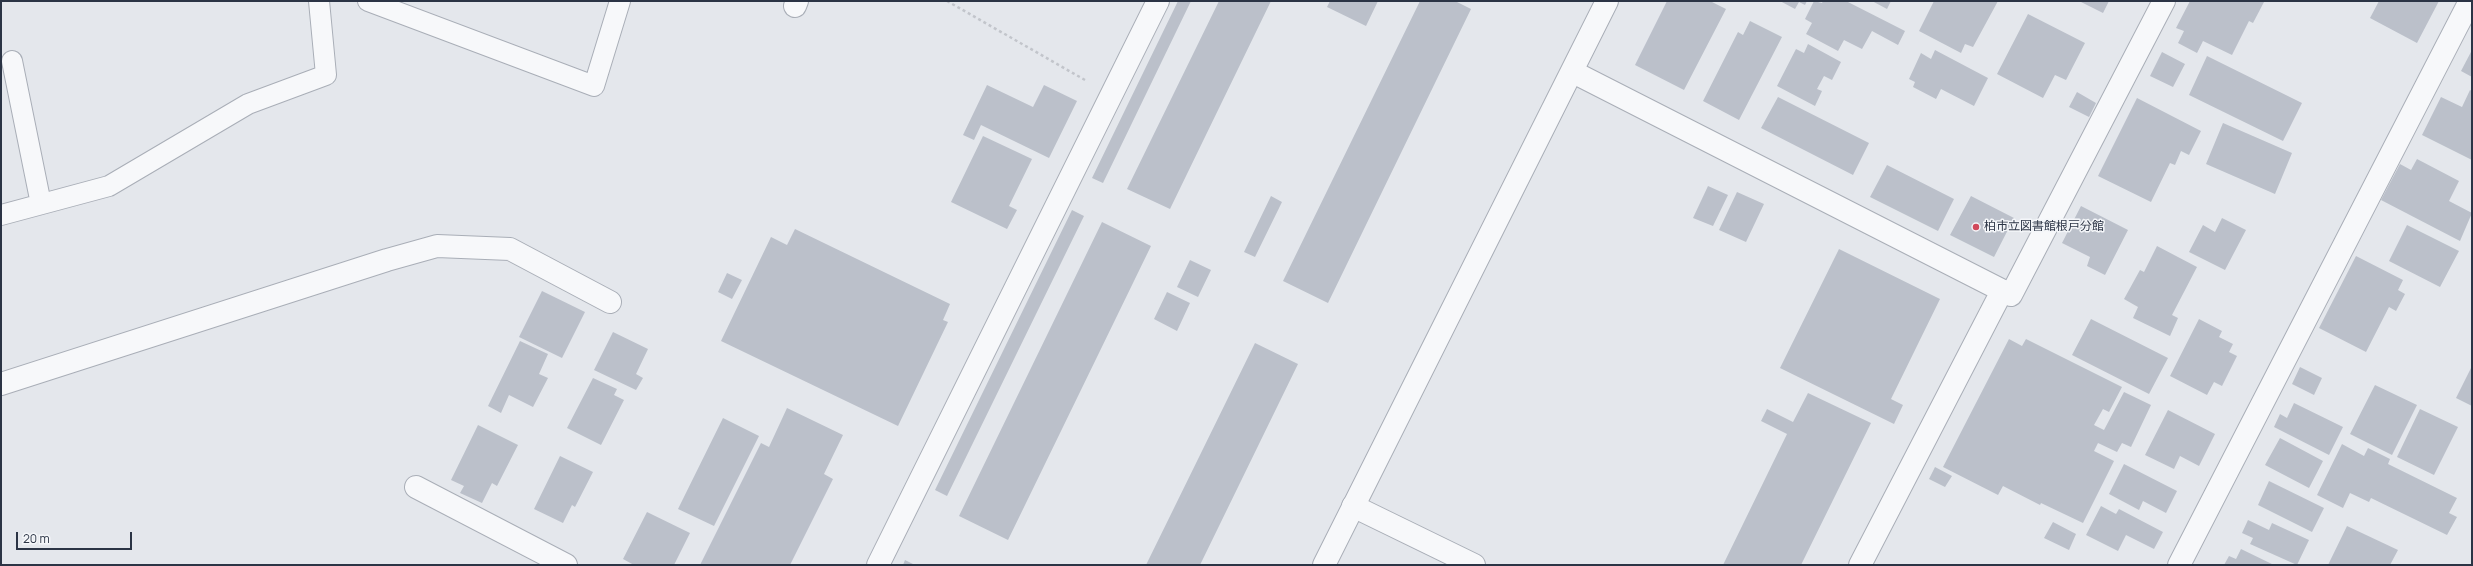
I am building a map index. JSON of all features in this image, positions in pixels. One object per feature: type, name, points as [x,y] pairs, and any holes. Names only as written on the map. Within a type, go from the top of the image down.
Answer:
[{"type":"street","points":[[878,565],[1113,96],[1158,1]]},
{"type":"street","points":[[1324,565],[1573,72],[1607,1]]},
{"type":"street","points":[[1573,72],[2011,295],[2164,1]]},
{"type":"street","points":[[2179,565],[2470,1]]},
{"type":"street","points":[[1,384],[388,260],[437,246],[510,249],[610,302]]},
{"type":"street","points":[[1860,565],[2002,291]]},
{"type":"street","points":[[416,486],[566,565]]},
{"type":"street","points":[[1353,506],[1474,565]]},
{"type":"lane","points":[[1,215],[109,186],[248,104],[326,75],[319,1]]},
{"type":"lane","points":[[368,1],[594,86],[620,1]]},
{"type":"lane","points":[[12,61],[41,204]]},
{"type":"path","points":[[946,1],[1113,96]]},
{"type":"building","points":[[1178,1],[1191,1],[1103,183],[1092,178]]},
{"type":"building","points":[[1219,1],[1271,1],[1170,209],[1127,189]]},
{"type":"building","points":[[1330,1],[1378,1],[1366,26],[1327,7]]},
{"type":"building","points":[[1420,1],[1455,1],[1471,9],[1328,303],[1283,281]]},
{"type":"building","points":[[1667,1],[1710,1],[1726,9],[1684,90],[1635,65]]},
{"type":"building","points":[[1780,1],[1807,1],[1805,5],[1799,2],[1795,9]]},
{"type":"building","points":[[1814,1],[1822,3],[1823,1],[1846,1],[1905,31],[1898,45],[1872,31],[1862,49],[1844,40],[1838,51],[1806,34],[1812,23],[1805,19]]},
{"type":"building","points":[[1872,1],[1891,1],[1887,9]]},
{"type":"building","points":[[1934,1],[1998,1],[1973,47],[1965,44],[1961,53],[1919,31]]},
{"type":"building","points":[[2079,1],[2109,1],[2103,13]]},
{"type":"building","points":[[2190,1],[2264,2],[2253,23],[2249,21],[2232,55],[2203,41],[2197,53],[2178,43],[2184,31],[2176,28]]},
{"type":"building","points":[[2379,1],[2439,1],[2417,43],[2370,18]]},
{"type":"building","points":[[2028,14],[2085,43],[2066,80],[2055,75],[2043,98],[1997,74]]},
{"type":"building","points":[[1750,21],[1782,37],[1739,120],[1703,101],[1738,32],[1743,35]]},
{"type":"building","points":[[1808,44],[1841,62],[1832,80],[1824,76],[1817,89],[1822,91],[1815,106],[1777,86],[1796,49],[1804,53]]},
{"type":"building","points":[[1935,50],[1988,78],[1974,106],[1941,89],[1936,99],[1913,87],[1915,82],[1909,79],[1921,53],[1931,59]]},
{"type":"building","points":[[2472,50],[2472,77],[2461,71]]},
{"type":"building","points":[[2162,52],[2185,64],[2173,87],[2150,76]]},
{"type":"building","points":[[2207,56],[2302,103],[2283,141],[2189,95]]},
{"type":"building","points":[[987,85],[1033,107],[1044,85],[1077,101],[1049,158],[981,125],[974,140],[963,135]]},
{"type":"building","points":[[2470,90],[2472,91],[2472,160],[2422,135],[2441,97],[2462,107]]},
{"type":"building","points":[[2077,92],[2096,103],[2089,117],[2069,107]]},
{"type":"building","points":[[1778,97],[1869,143],[1853,175],[1761,128]]},
{"type":"building","points":[[2137,98],[2201,131],[2189,155],[2181,151],[2175,165],[2170,163],[2151,202],[2098,176]]},
{"type":"building","points":[[2223,123],[2292,153],[2275,194],[2206,164]]},
{"type":"building","points":[[983,136],[1032,159],[1009,206],[1017,210],[1007,229],[951,202]]},
{"type":"building","points":[[2417,159],[2459,181],[2449,201],[2472,213],[2460,241],[2381,200],[2400,164],[2411,170]]},
{"type":"building","points":[[1887,165],[1954,199],[1938,231],[1870,197]]},
{"type":"building","points":[[1708,186],[1728,195],[1713,226],[1693,218]]},
{"type":"building","points":[[1737,192],[1764,204],[1746,242],[1719,230]]},
{"type":"building","points":[[1271,196],[1282,202],[1255,257],[1244,252]]},
{"type":"building","points":[[1971,196],[2014,218],[1994,257],[1950,235]]},
{"type":"building","points":[[2081,206],[2128,230],[2105,275],[2087,266],[2090,257],[2062,243]]},
{"type":"building","points":[[1072,210],[1084,216],[947,496],[935,490]]},
{"type":"building","points":[[2222,218],[2246,230],[2225,270],[2189,252],[2203,225],[2215,232]]},
{"type":"building","points":[[1102,222],[1151,246],[1008,540],[959,516]]},
{"type":"building","points":[[2407,225],[2459,251],[2440,287],[2389,261]]},
{"type":"building","points":[[795,229],[950,304],[943,320],[948,322],[898,426],[721,341],[771,237],[787,245]]},
{"type":"building","points":[[2157,246],[2197,267],[2172,315],[2178,318],[2170,336],[2133,318],[2138,307],[2124,299],[2140,270],[2144,272]]},
{"type":"building","points":[[1839,249],[1940,299],[1891,399],[1903,405],[1894,424],[1780,368]]},
{"type":"building","points":[[2356,256],[2403,280],[2398,290],[2405,294],[2396,311],[2389,307],[2366,352],[2319,328]]},
{"type":"building","points":[[1190,260],[1211,270],[1198,297],[1177,287]]},
{"type":"building","points":[[727,273],[742,280],[732,299],[718,292]]},
{"type":"building","points":[[542,291],[585,312],[562,358],[519,337]]},
{"type":"building","points":[[1167,292],[1190,303],[1177,331],[1154,319]]},
{"type":"building","points":[[2091,319],[2168,358],[2149,394],[2072,355]]},
{"type":"building","points":[[2199,319],[2222,331],[2219,337],[2233,344],[2229,352],[2237,356],[2222,386],[2214,382],[2207,395],[2170,376]]},
{"type":"building","points":[[613,332],[648,349],[636,374],[643,378],[636,390],[594,370]]},
{"type":"building","points":[[2009,339],[2022,346],[2026,339],[2122,387],[2109,412],[2103,409],[2094,425],[2104,430],[2124,392],[2151,405],[2131,447],[2122,443],[2117,452],[2098,443],[2094,451],[2114,461],[2083,523],[2041,503],[2040,505],[2003,486],[1998,495],[1943,467]]},
{"type":"building","points":[[520,341],[548,354],[539,374],[548,378],[533,407],[509,395],[501,413],[488,406]]},
{"type":"building","points":[[1255,343],[1298,364],[1200,565],[1146,565]]},
{"type":"building","points":[[2472,366],[2472,406],[2456,398]]},
{"type":"building","points":[[2300,367],[2322,378],[2314,395],[2292,384]]},
{"type":"building","points":[[593,378],[617,389],[614,395],[624,400],[601,445],[567,428]]},
{"type":"building","points":[[2375,385],[2417,405],[2392,455],[2350,434]]},
{"type":"building","points":[[1808,393],[1871,423],[1801,565],[1723,565],[1787,434],[1761,421],[1767,409],[1793,422]]},
{"type":"building","points":[[2294,403],[2343,427],[2329,455],[2274,427],[2280,414],[2287,418]]},
{"type":"building","points":[[787,408],[843,435],[824,474],[833,479],[790,565],[700,565],[761,443],[769,447]]},
{"type":"building","points":[[2420,409],[2458,427],[2434,475],[2397,457]]},
{"type":"building","points":[[2168,410],[2215,434],[2199,466],[2180,456],[2174,469],[2145,455]]},
{"type":"building","points":[[723,418],[759,436],[714,526],[678,509]]},
{"type":"building","points":[[478,425],[518,445],[497,486],[492,483],[482,503],[460,493],[464,486],[451,480]]},
{"type":"building","points":[[2280,438],[2323,461],[2309,488],[2265,465]]},
{"type":"building","points":[[2342,444],[2364,456],[2368,448],[2390,459],[2388,464],[2457,498],[2449,513],[2457,517],[2447,535],[2371,498],[2369,502],[2350,493],[2343,508],[2317,495]]},
{"type":"building","points":[[560,456],[593,472],[575,507],[572,505],[563,523],[534,509]]},
{"type":"building","points":[[2124,464],[2177,491],[2166,513],[2143,501],[2139,510],[2109,494]]},
{"type":"building","points":[[1935,467],[1952,476],[1945,487],[1929,479]]},
{"type":"building","points":[[2269,481],[2324,508],[2312,532],[2258,505]]},
{"type":"building","points":[[2101,506],[2116,514],[2119,509],[2163,532],[2154,549],[2126,535],[2118,551],[2086,535]]},
{"type":"building","points":[[647,512],[690,533],[674,565],[634,565],[623,559]]},
{"type":"building","points":[[2248,520],[2269,530],[2272,523],[2309,540],[2297,565],[2250,544],[2253,538],[2242,533]]},
{"type":"building","points":[[2053,522],[2076,534],[2069,550],[2044,538]]},
{"type":"building","points":[[2347,526],[2398,550],[2390,565],[2328,565]]},
{"type":"building","points":[[2241,549],[2274,565],[2224,565],[2229,556],[2236,559]]},
{"type":"building","points":[[905,560],[915,565],[903,565]]},
{"type":"place","name":"柏市立図書館根戸分館","points":[[1976,227]]}]
